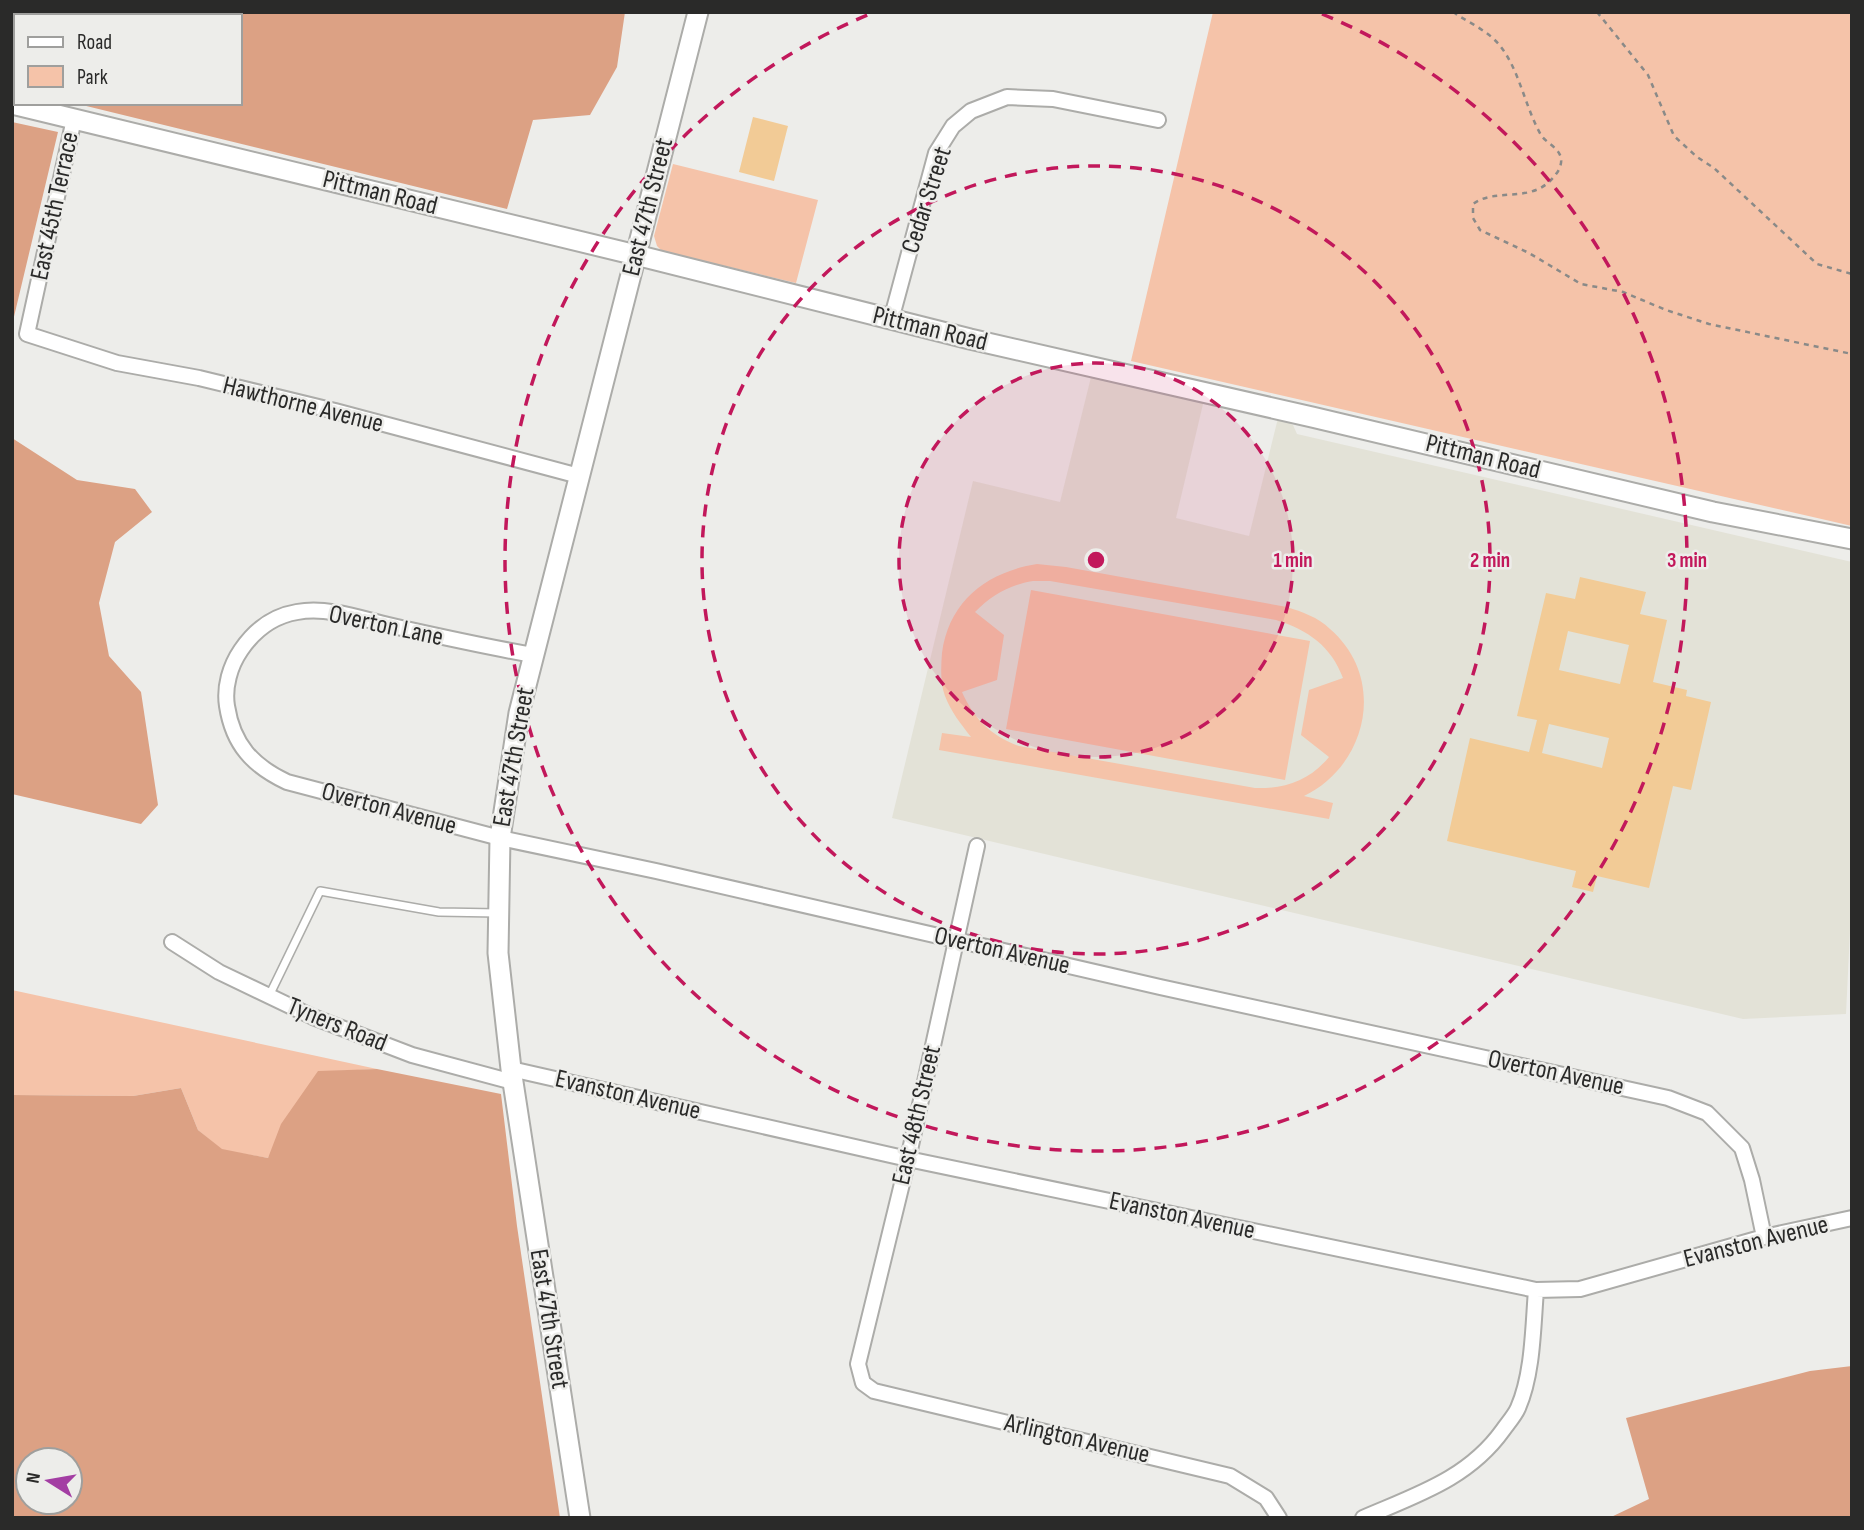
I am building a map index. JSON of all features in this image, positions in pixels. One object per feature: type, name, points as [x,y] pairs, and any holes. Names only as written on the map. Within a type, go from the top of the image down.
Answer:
[{"type":"street","name":"East 47th Street","points":[[580,1518],[512,1076],[498,953],[500,838],[519,713],[698,12]]},
{"type":"street","name":"Cedar Street","points":[[891,320],[936,153],[953,126],[971,111],[1007,97],[1053,99],[1158,120]]},
{"type":"street","name":"Pittman Road","points":[[16,105],[636,255],[891,320],[1312,416],[1713,512],[1852,539]]},
{"type":"street","name":"East 45th Terrace","points":[[27,334],[74,119]]},
{"type":"street","name":"Hawthorne Avenue","points":[[27,334],[117,363],[199,378],[579,476]]},
{"type":"street","name":"Overton Lane","points":[[228,678],[236,658],[248,640],[277,618],[297,612],[326,611],[533,655]]},
{"type":"street","name":"Overton Avenue","points":[[228,678],[226,700],[234,735],[246,753],[268,772],[287,782],[500,838],[1668,1098],[1707,1112],[1742,1148],[1764,1237]]},
{"type":"street","name":"East 48th Street","points":[[863,1383],[858,1364],[908,1159],[977,846]]},
{"type":"street","name":"Tyners Road","points":[[172,942],[219,972],[313,1017],[412,1055],[512,1076]]},
{"type":"street","name":"Evanston Avenue","points":[[512,1076],[1536,1290],[1580,1289],[1764,1237],[1852,1219]]},
{"type":"street","points":[[1363,1518],[1446,1482],[1470,1465],[1496,1440],[1518,1408],[1530,1362],[1536,1290]]},
{"type":"street","name":"Arlington Avenue","points":[[863,1383],[874,1391],[1230,1476],[1266,1498],[1279,1518]]},
{"type":"lane","points":[[269,996],[320,891],[439,912],[499,913]]},
{"type":"path","points":[[1453,12],[1491,35],[1502,48],[1511,62],[1543,138],[1561,156],[1555,175],[1532,192],[1510,196],[1483,196],[1473,204],[1473,218],[1480,230],[1529,253],[1581,284],[1623,292],[1709,324],[1852,354]]},
{"type":"path","points":[[1597,12],[1648,75],[1674,136],[1714,168],[1817,264],[1852,274]]},
{"type":"shaded area","points":[[12,12],[625,12],[617,67],[590,115],[533,120],[507,209],[82,105],[242,105],[242,14],[14,14],[12,88]]},
{"type":"shaded area","points":[[12,122],[58,132],[12,325]]},
{"type":"shaded area","points":[[1092,373],[1204,400],[1176,518],[1249,536],[1278,418],[1293,425],[1297,434],[1852,562],[1852,889],[1846,1014],[1743,1019],[892,818],[973,481],[1060,502]]},
{"type":"shaded area","points":[[12,438],[77,480],[135,489],[152,512],[115,542],[99,603],[109,656],[141,692],[158,805],[141,824],[12,794]]},
{"type":"shaded area","points":[[377,1069],[501,1094],[517,1226],[560,1518],[12,1518],[12,1095],[133,1096],[181,1088],[198,1130],[222,1149],[268,1158],[281,1124],[318,1071]]},
{"type":"shaded area","points":[[1852,1366],[1852,1518],[1609,1518],[1649,1499],[1626,1418],[1810,1371]]},
{"type":"green space","points":[[1213,12],[1852,12],[1852,526],[1131,361]]},
{"type":"green space","points":[[673,164],[818,200],[796,283],[662,251],[654,236]]},
{"type":"green space","points":[[1037,564],[1066,567],[1287,607],[1310,615],[1330,629],[1348,649],[1359,671],[1364,695],[1362,719],[1355,742],[1343,764],[1326,782],[1304,796],[1333,803],[1329,819],[939,750],[942,733],[971,737],[956,718],[942,686],[942,653],[953,618],[973,592],[1002,574]],"holes":[[[1033,581],[1050,581],[1276,620],[1308,634],[1325,648],[1343,678],[1309,690],[1301,735],[1329,757],[1313,772],[1296,782],[1255,788],[1019,746],[992,732],[978,718],[962,692],[997,680],[1004,635],[975,612],[994,596],[1009,588]]]},
{"type":"green space","points":[[1031,590],[1310,641],[1285,780],[1006,729]]},
{"type":"green space","points":[[12,990],[377,1069],[318,1072],[268,1158],[222,1150],[198,1130],[181,1088],[133,1096],[12,1095]]},
{"type":"building","points":[[753,117],[788,126],[774,181],[739,172]]},
{"type":"building","points":[[1580,577],[1646,592],[1640,614],[1667,620],[1653,682],[1687,690],[1686,696],[1711,702],[1691,790],[1673,786],[1649,888],[1597,876],[1593,892],[1572,887],[1576,871],[1447,841],[1470,738],[1529,752],[1537,720],[1517,716],[1546,593],[1575,599]],"holes":[[[1568,631],[1629,645],[1620,684],[1559,670]],[[1549,724],[1609,738],[1602,768],[1542,753]]]}]
